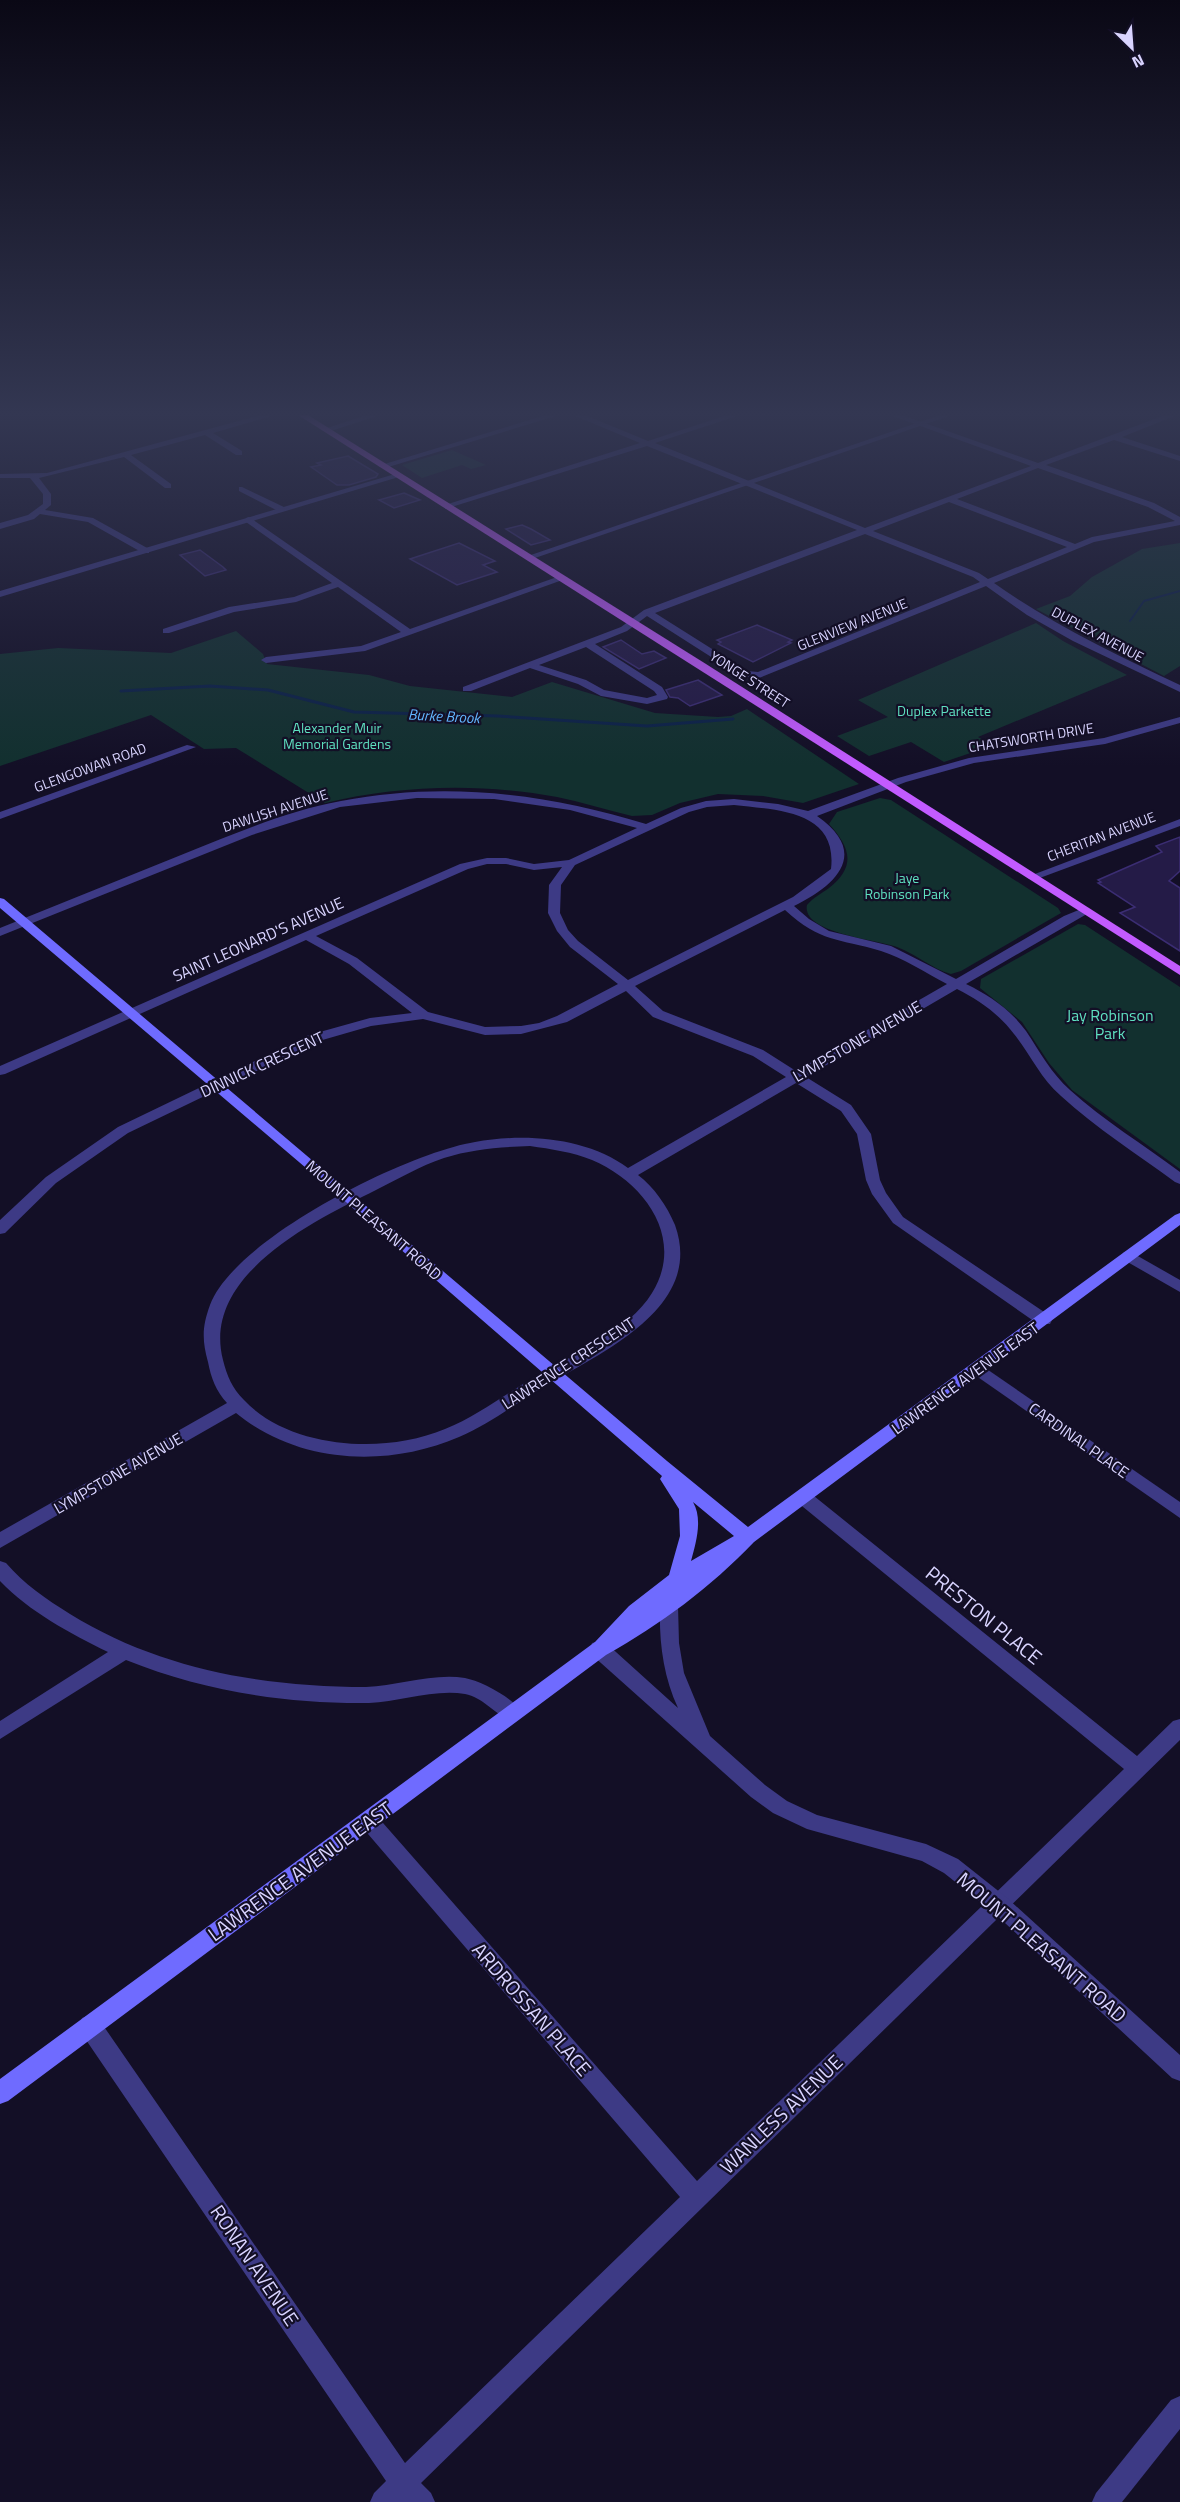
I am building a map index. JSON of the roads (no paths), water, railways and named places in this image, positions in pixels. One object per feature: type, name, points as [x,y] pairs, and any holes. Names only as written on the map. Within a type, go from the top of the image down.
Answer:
[{"type":"main road","name":"YONGE STREET","points":[[488,532],[1180,971]]},
{"type":"main road","name":"MOUNT PLEASANT ROAD","points":[[0,902],[351,1198],[661,1466],[748,1537]]},
{"type":"main road","name":"LAWRENCE AVENUE EAST","points":[[599,1649],[622,1622],[677,1580],[714,1554],[748,1537],[1180,1218]]},
{"type":"main road","points":[[661,1466],[688,1508],[689,1536],[677,1580]]},
{"type":"main road","name":"LAWRENCE AVENUE EAST","points":[[0,2092],[599,1649],[630,1633],[669,1606],[723,1564],[748,1537]]},
{"type":"street","points":[[113,532],[146,551]]},
{"type":"street","points":[[0,594],[210,532]]},
{"type":"street","points":[[265,532],[409,633]]},
{"type":"street","points":[[529,557],[604,532]]},
{"type":"street","points":[[467,689],[624,629],[647,612],[861,532]]},
{"type":"street","name":"DUPLEX AVENUE","points":[[870,532],[988,583],[1030,613],[1076,639],[1180,688]]},
{"type":"street","points":[[1035,532],[1075,547]]},
{"type":"street","name":"GLENVIEW AVENUE","points":[[647,612],[745,674],[759,675],[1075,547],[1125,532]]},
{"type":"street","points":[[266,660],[351,652],[563,578]]},
{"type":"street","points":[[166,631],[243,607],[296,599],[338,584]]},
{"type":"street","points":[[529,665],[582,682],[601,693],[647,701],[663,697],[658,689],[587,643]]},
{"type":"street","name":"CHATSWORTH DRIVE","points":[[808,815],[888,785],[989,757],[1105,741],[1180,720]]},
{"type":"street","name":"GLENGOWAN ROAD","points":[[0,816],[191,747]]},
{"type":"street","name":"DAWLISH AVENUE","points":[[0,932],[269,825],[358,801],[438,793],[504,795],[579,807],[644,827]]},
{"type":"street","points":[[808,815],[765,804],[720,802],[685,810],[570,863],[555,885],[553,908],[563,931],[581,950],[627,986],[649,1008],[664,1018],[747,1048],[840,1103],[859,1124],[868,1144],[873,1180],[898,1220],[1044,1320]]},
{"type":"street","name":"DINNICK CRESCENT","points":[[0,1229],[51,1180],[100,1145],[138,1122],[333,1031],[386,1019],[423,1015],[477,1029],[531,1029],[552,1023],[786,905],[825,883],[837,868],[839,852],[834,838],[808,815]]},
{"type":"street","name":"CHERITAN AVENUE","points":[[1033,877],[1179,824]]},
{"type":"street","name":"SAINT LEONARD'S AVENUE","points":[[0,1071],[464,866],[498,861],[534,867],[570,863]]},
{"type":"street","points":[[534,867],[555,885]]},
{"type":"street","points":[[786,905],[805,922],[825,934],[886,949],[979,995],[1005,1015],[1027,1041],[1049,1077],[1073,1100],[1180,1179]]},
{"type":"street","name":"LYMPSTONE AVENUE","points":[[628,1174],[1068,919],[1086,911]]},
{"type":"street","points":[[308,936],[349,957],[423,1015]]},
{"type":"street","name":"LAWRENCE CRESCENT","points":[[530,1142],[567,1148],[600,1158],[628,1174],[652,1195],[666,1219],[673,1242],[667,1280],[657,1298],[642,1315],[605,1342],[466,1427],[436,1439],[398,1447],[342,1450],[319,1445],[280,1432],[242,1412],[236,1406],[216,1371],[209,1334],[223,1293],[255,1256],[284,1235],[433,1157],[489,1143],[530,1142]]},
{"type":"street","points":[[1129,1256],[1180,1287]]},
{"type":"street","name":"CARDINAL PLACE","points":[[978,1369],[1180,1511]]},
{"type":"street","name":"LYMPSTONE AVENUE","points":[[0,1541],[236,1406]]},
{"type":"street","name":"PRESTON PLACE","points":[[803,1497],[1137,1768]]},
{"type":"street","points":[[0,1568],[21,1590],[48,1610],[122,1653],[201,1677],[247,1686],[300,1692],[381,1694],[457,1685],[474,1688],[512,1713]]},
{"type":"street","points":[[669,1606],[668,1635],[671,1668],[679,1692],[706,1743]]},
{"type":"street","name":"MOUNT PLEASANT ROAD","points":[[599,1649],[758,1791],[780,1807],[828,1828],[926,1854],[951,1866],[999,1904],[1180,2070]]},
{"type":"street","points":[[0,1731],[122,1653]]},
{"type":"street","name":"WANLESS AVENUE","points":[[383,2502],[695,2196],[1180,1727]]},
{"type":"street","name":"ARDROSSAN PLACE","points":[[369,1821],[695,2196]]},
{"type":"street","name":"RONAN AVENUE","points":[[90,2026],[403,2483],[422,2502]]},
{"type":"street","points":[[1105,2502],[1180,2409]]},
{"type":"waterway","name":"Burke Brook","points":[[1130,621],[1144,601],[1180,591]]},
{"type":"waterway","name":"Burke Brook","points":[[121,691],[210,686],[268,690],[354,712],[498,716],[647,726],[733,719]]},
{"type":"park label","name":"Duplex Parkette","points":[[944,710]]},
{"type":"park label","name":"Alexander Muir Memorial Gardens","points":[[337,736]]},
{"type":"park label","name":"Jaye Robinson Park","points":[[907,886]]},
{"type":"park label","name":"Jay Robinson Park","points":[[1110,1024]]}]
